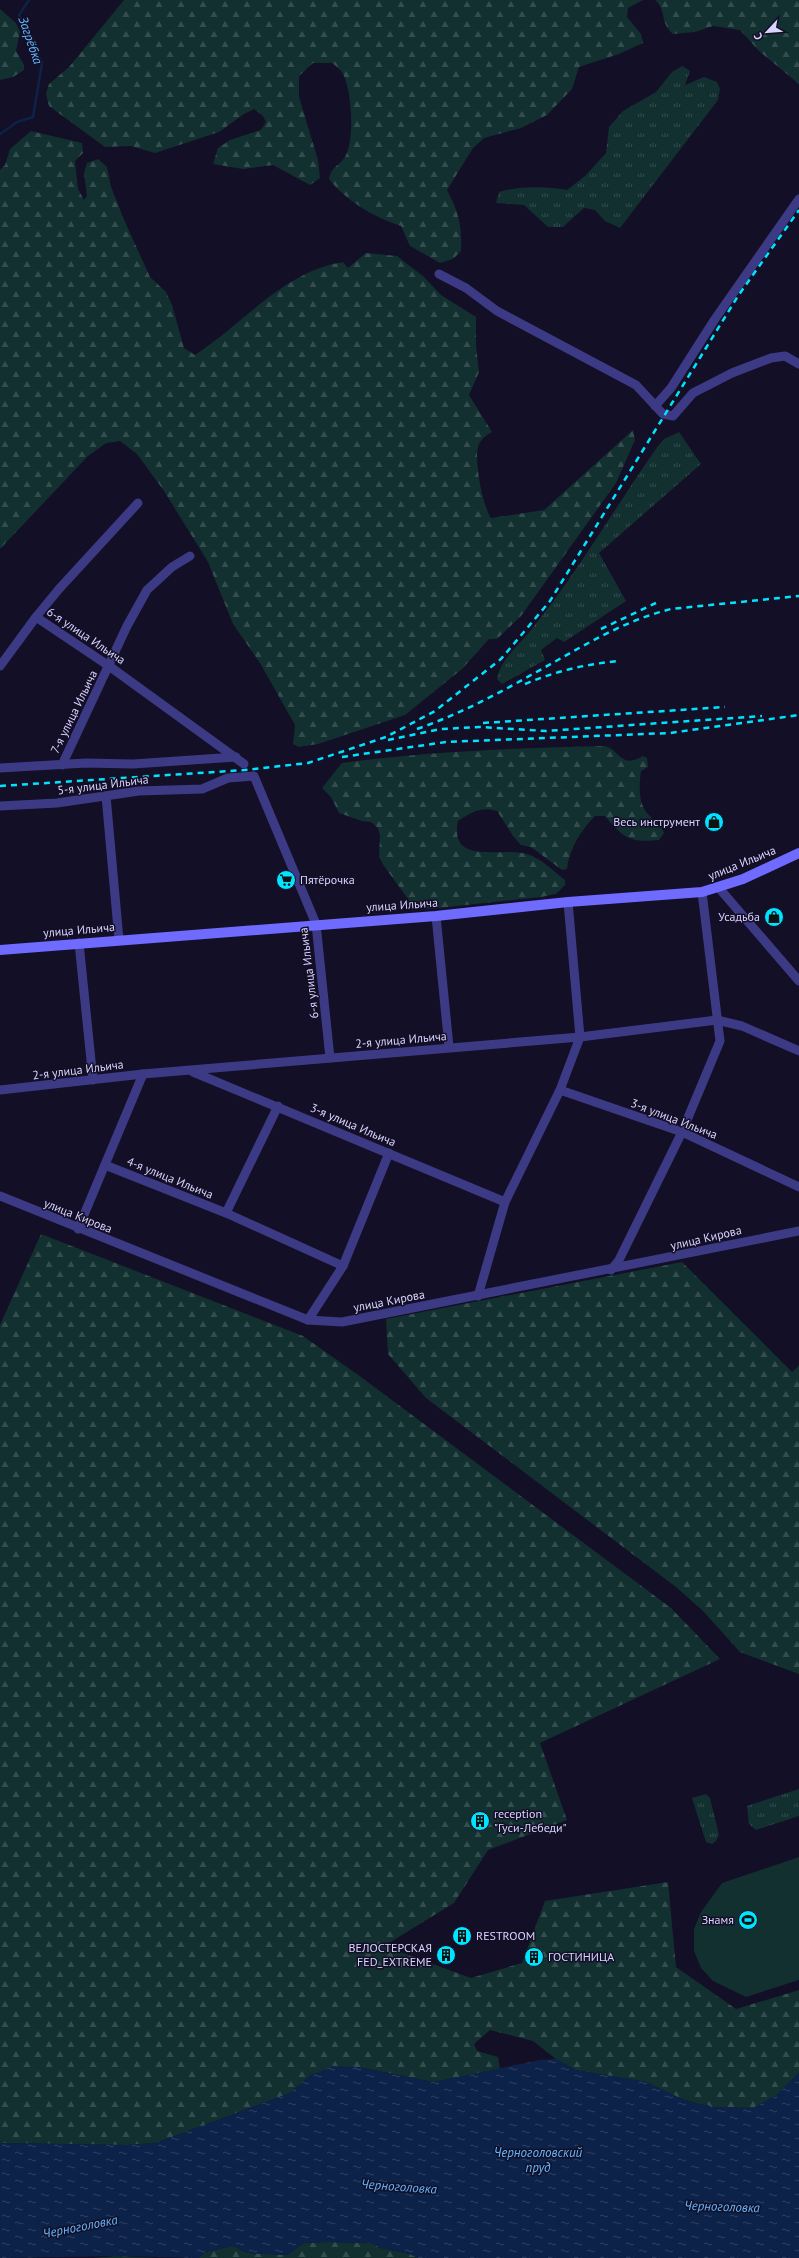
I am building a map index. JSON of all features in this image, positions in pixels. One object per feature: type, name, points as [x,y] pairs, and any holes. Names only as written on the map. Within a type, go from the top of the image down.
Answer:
[{"type":"main road","name":"улица Ильича","points":[[0,950],[316,924],[436,916],[568,902],[702,892],[743,880],[799,853]]},
{"type":"street","points":[[655,406],[671,388],[715,319],[799,198]]},
{"type":"street","points":[[439,274],[466,288],[497,312],[636,385],[663,414],[673,416],[693,393],[732,373],[771,358],[785,356],[799,364]]},
{"type":"street","name":"6-я улица Ильича","points":[[138,503],[59,589],[36,617],[109,666],[244,764]]},
{"type":"street","name":"7-я улица Ильича","points":[[62,765],[127,626],[147,590],[172,567],[190,556]]},
{"type":"street","points":[[0,666],[36,617]]},
{"type":"street","points":[[0,768],[133,764],[236,757]]},
{"type":"street","name":"6-я улица Ильича","points":[[254,776],[316,924],[330,1058]]},
{"type":"street","name":"5-я улица Ильича","points":[[0,806],[57,803],[139,791],[202,789],[228,778],[254,776]]},
{"type":"street","points":[[106,796],[119,940]]},
{"type":"street","points":[[719,888],[799,982]]},
{"type":"street","points":[[611,1270],[618,1260],[682,1132],[720,1042],[702,892]]},
{"type":"street","points":[[478,1296],[504,1202],[560,1090],[580,1037],[568,902]]},
{"type":"street","points":[[436,916],[449,1047]]},
{"type":"street","points":[[80,943],[93,1080]]},
{"type":"street","name":"2-я улица Ильича","points":[[1,1093],[144,1074],[580,1037],[717,1020],[742,1026],[799,1051]]},
{"type":"street","name":"3-я улица Ильича","points":[[192,1071],[504,1202]]},
{"type":"street","points":[[78,1229],[144,1074]]},
{"type":"street","name":"3-я улица Ильича","points":[[560,1090],[682,1132],[799,1187]]},
{"type":"street","points":[[226,1213],[278,1106]]},
{"type":"street","points":[[308,1320],[343,1266],[389,1153]]},
{"type":"street","name":"4-я улица Ильича","points":[[106,1165],[226,1213],[343,1266]]},
{"type":"street","name":"улица Кирова","points":[[0,1196],[78,1229],[308,1320],[342,1322],[799,1232]]},
{"type":"green space","points":[[124,0],[643,0],[628,8],[627,17],[641,34],[643,43],[619,54],[579,67],[572,89],[547,115],[521,128],[484,138],[473,148],[447,190],[459,220],[461,251],[453,259],[440,263],[410,246],[401,226],[381,218],[361,207],[336,187],[329,179],[334,169],[345,157],[348,149],[351,128],[349,92],[342,73],[332,63],[313,63],[299,76],[299,97],[318,160],[320,178],[310,185],[273,165],[243,169],[213,164],[218,148],[230,140],[261,130],[266,122],[263,116],[254,109],[244,114],[219,132],[155,153],[131,146],[105,147],[49,106],[46,94],[49,84],[69,67]]},
{"type":"green space","points":[[655,0],[799,0],[799,84],[759,51],[740,30],[713,26],[695,32],[673,34],[668,29],[661,8]]},
{"type":"green space","points":[[0,9],[16,23],[20,32],[16,51],[24,65],[24,70],[13,77],[0,80]]},
{"type":"green space","points":[[682,66],[690,71],[685,85],[704,77],[717,82],[720,89],[718,100],[620,228],[605,221],[595,210],[584,208],[563,227],[548,227],[524,205],[496,203],[499,192],[507,190],[533,187],[567,190],[585,176],[606,153],[609,127],[623,111],[656,92],[672,72]]},
{"type":"green space","points":[[31,131],[82,143],[83,153],[75,161],[78,189],[84,200],[87,196],[84,173],[87,163],[98,159],[107,167],[111,187],[150,277],[166,292],[172,305],[184,348],[195,355],[283,287],[322,267],[343,262],[348,268],[366,253],[397,256],[424,277],[441,295],[476,317],[476,346],[479,372],[469,395],[492,432],[485,436],[480,442],[477,454],[478,473],[482,494],[491,518],[544,510],[633,430],[635,440],[616,483],[521,616],[497,639],[489,639],[462,669],[405,715],[318,744],[299,747],[293,744],[295,725],[260,663],[233,624],[208,562],[164,491],[137,454],[120,441],[106,443],[88,456],[0,549],[0,170],[5,165],[10,149]]},
{"type":"green space","points":[[679,432],[701,464],[599,553],[626,601],[564,642],[557,638],[541,650],[545,660],[502,684],[497,679],[506,659],[531,630],[565,585],[658,446],[664,439]]},
{"type":"green space","points":[[605,746],[626,760],[636,760],[643,756],[647,758],[648,767],[641,771],[640,794],[642,805],[645,810],[663,830],[664,833],[659,840],[634,840],[622,834],[605,816],[595,816],[576,840],[570,854],[567,869],[562,870],[531,847],[521,845],[513,836],[497,811],[486,809],[477,811],[458,821],[457,835],[461,844],[469,850],[479,852],[516,852],[527,854],[542,862],[565,880],[565,885],[556,894],[541,897],[429,909],[411,903],[379,857],[380,836],[378,828],[371,822],[362,821],[339,813],[331,797],[322,788],[342,763],[440,753]]},
{"type":"green space","points":[[41,1234],[303,1336],[361,1377],[671,1608],[720,1659],[540,1743],[567,1820],[488,1850],[454,1903],[384,1946],[471,1978],[522,1963],[545,1901],[668,1882],[676,1967],[736,2009],[799,1990],[799,2073],[776,2096],[753,2108],[711,2107],[706,2104],[698,2104],[677,2097],[646,2082],[575,2070],[556,2059],[533,2041],[490,2030],[474,2044],[477,2051],[498,2057],[500,2069],[433,2082],[358,2067],[347,2067],[311,2075],[290,2093],[156,2143],[127,2145],[0,2143],[0,1325]]},
{"type":"green space","points":[[682,1262],[792,1372],[799,1366],[799,1674],[740,1652],[703,1611],[676,1587],[426,1398],[388,1354],[386,1319]]},
{"type":"green space","points":[[799,1789],[799,1816],[756,1830],[749,1824],[747,1806]]},
{"type":"green space","points":[[706,1794],[710,1798],[719,1835],[716,1841],[712,1844],[706,1842],[692,1798]]},
{"type":"green space","name":"Знамя","points":[[799,1857],[799,1980],[746,1997],[713,1981],[701,1968],[694,1951],[694,1929],[701,1912],[722,1883]]},
{"type":"green space","points":[[304,2243],[371,2243],[381,2248],[410,2254],[418,2258],[199,2258],[205,2252],[233,2246],[248,2253],[287,2255]]},
{"type":"green space","points":[[117,2256],[157,2258],[93,2258]]},
{"type":"water","name":"Черноголовский пруд","points":[[556,2059],[575,2070],[646,2082],[678,2097],[698,2104],[706,2104],[711,2107],[753,2108],[776,2096],[799,2073],[799,2258],[418,2258],[410,2254],[381,2248],[371,2243],[327,2242],[304,2243],[287,2255],[248,2253],[233,2246],[205,2252],[199,2258],[117,2256],[0,2258],[0,2143],[127,2145],[156,2143],[290,2093],[311,2075],[333,2066],[358,2067],[433,2082],[540,2060]]},
{"type":"waterway","name":"Загрёбка","points":[[0,134],[17,122],[33,117],[42,63],[19,15],[29,0]]},
{"type":"railway","points":[[0,786],[245,770],[308,763],[386,737],[435,711],[501,659],[550,601],[738,296],[799,210]]},
{"type":"railway","points":[[417,729],[475,705],[616,629],[634,621],[671,609],[799,596]]},
{"type":"railway","points":[[601,629],[656,603]]},
{"type":"railway","points":[[525,684],[548,675],[571,669],[619,661]]},
{"type":"railway","points":[[483,723],[725,707]]},
{"type":"railway","points":[[342,757],[446,742],[670,733],[799,715]]},
{"type":"railway","points":[[388,740],[441,729],[480,727],[546,731],[762,716]]},
{"type":"place","name":"Весь инструмент","points":[[714,822]]},
{"type":"place","name":"Пятёрочка","points":[[286,880]]},
{"type":"place","name":"Усадьба","points":[[774,917]]},
{"type":"place","name":"reception \"Гуси-Лебеди\"","points":[[480,1821]]},
{"type":"place","name":"Знамя","points":[[748,1920]]},
{"type":"place","name":"RESTROOM","points":[[462,1936]]},
{"type":"place","name":"ВЕЛОСТЕРСКАЯ FED_EXTREME","points":[[446,1955]]},
{"type":"place","name":"ГОСТИНИЦА","points":[[534,1957]]},
{"type":"water label","name":"Черноголовка","points":[[399,2186]]},
{"type":"water label","name":"Черноголовка","points":[[722,2206]]},
{"type":"water label","name":"Черноголовка","points":[[80,2226]]}]
